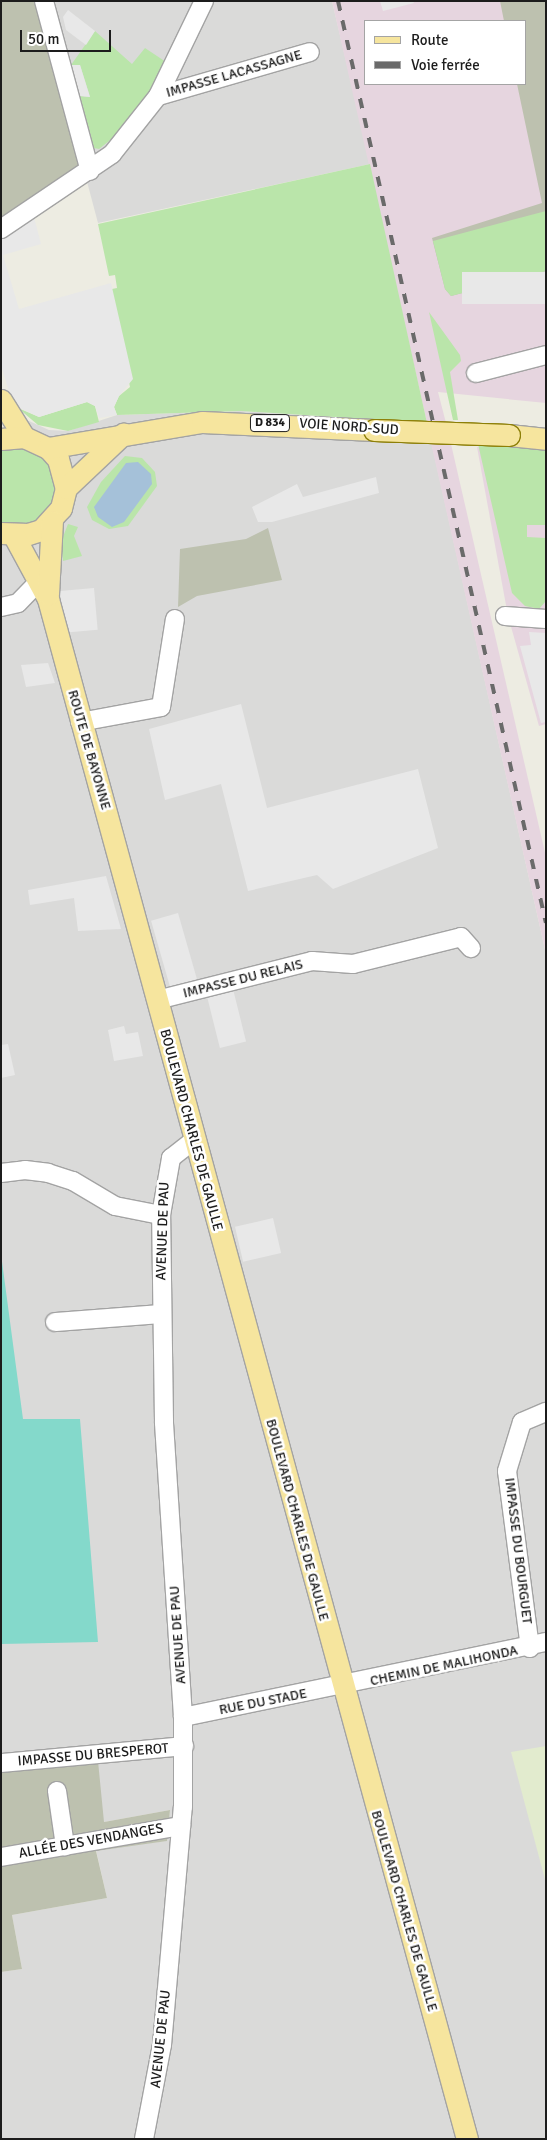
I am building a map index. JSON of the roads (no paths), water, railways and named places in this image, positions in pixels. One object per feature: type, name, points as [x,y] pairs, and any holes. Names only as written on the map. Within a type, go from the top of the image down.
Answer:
[{"type":"main road","points":[[1,400],[24,437]]},
{"type":"main road","name":"VOIE NORD-SUD","points":[[48,448],[202,422],[509,435],[546,440]]},
{"type":"main road","points":[[8,534],[28,534],[52,521],[66,488],[123,434]]},
{"type":"main road","points":[[1,439],[24,437],[48,448],[58,459],[66,488]]},
{"type":"main road","name":"ROUTE DE BAYONNE","points":[[44,590],[52,521]]},
{"type":"main road","name":"ROUTE DE BAYONNE","points":[[8,534],[44,590],[131,901]]},
{"type":"main road","name":"BOULEVARD CHARLES DE GAULLE","points":[[131,901],[193,1141],[468,2139]]},
{"type":"street","points":[[44,1],[90,171]]},
{"type":"street","name":"IMPASSE LACASSAGNE","points":[[1,229],[90,171],[125,140],[158,96],[204,1]]},
{"type":"street","name":"IMPASSE LACASSAGNE","points":[[158,96],[310,52]]},
{"type":"street","points":[[476,373],[546,355]]},
{"type":"street","points":[[1,607],[18,603],[44,590]]},
{"type":"street","points":[[505,616],[546,619]]},
{"type":"street","points":[[80,722],[161,707],[175,619]]},
{"type":"street","name":"IMPASSE DU RELAIS","points":[[157,1000],[312,961],[353,964],[461,937],[471,948]]},
{"type":"street","name":"AVENUE DE PAU","points":[[144,2139],[162,2045],[181,1826],[184,1746],[162,1314],[161,1215],[171,1158],[193,1141]]},
{"type":"street","points":[[1,1174],[25,1170],[48,1173],[73,1181],[115,1206],[161,1215]]},
{"type":"street","points":[[56,1322],[162,1314]]},
{"type":"street","name":"IMPASSE DU BOURGUET","points":[[538,1645],[507,1471],[522,1422],[546,1412]]},
{"type":"street","name":"CHEMIN DE MALIHONDA","points":[[342,1687],[538,1645]]},
{"type":"street","name":"RUE DU STADE","points":[[183,1717],[342,1687]]},
{"type":"street","name":"IMPASSE DU BRESPEROT","points":[[1,1763],[184,1746]]},
{"type":"street","points":[[57,1791],[65,1846]]},
{"type":"street","name":"ALLÉE DES VENDANGES","points":[[1,1857],[181,1826]]},
{"type":"railway","points":[[338,1],[546,923]]}]
